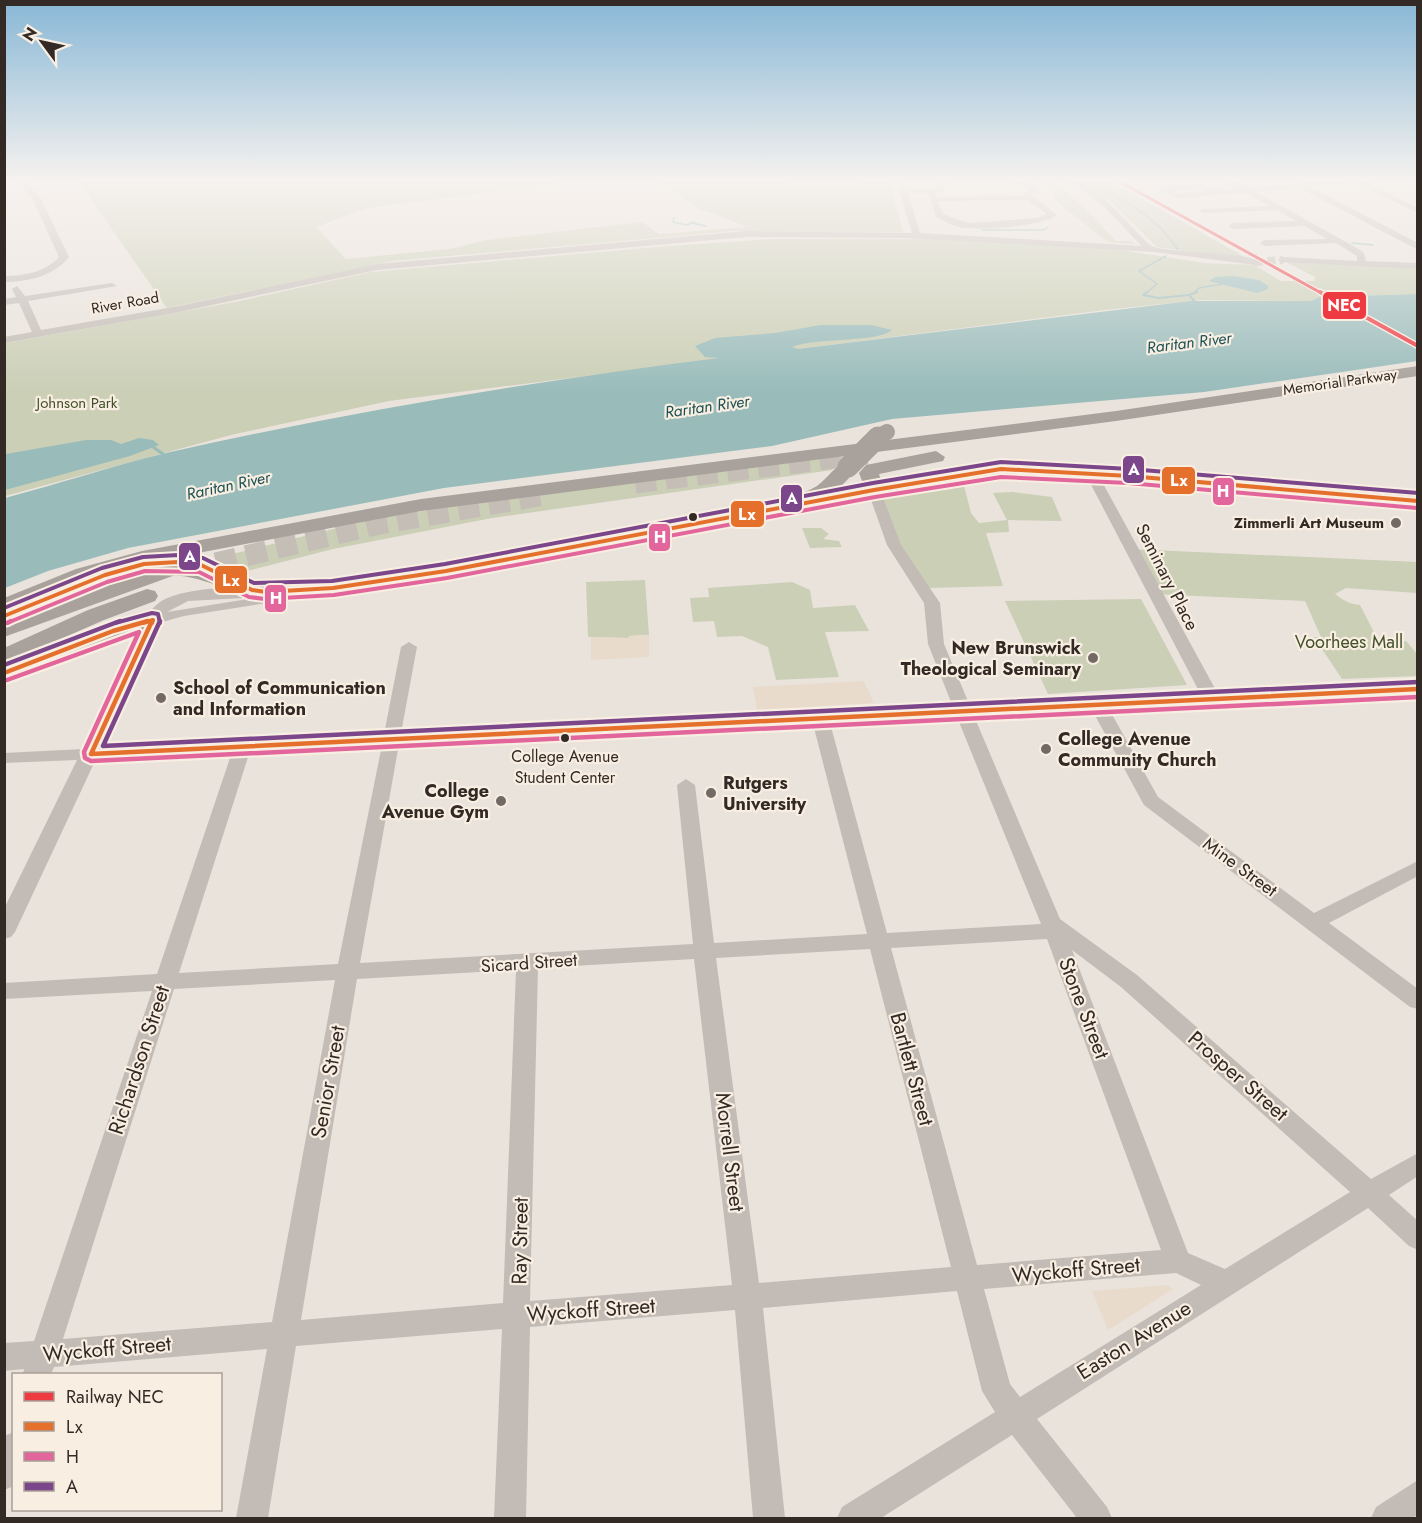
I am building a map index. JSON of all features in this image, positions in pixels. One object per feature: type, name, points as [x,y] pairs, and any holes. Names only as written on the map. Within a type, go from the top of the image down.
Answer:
[{"type":"highway","name":"Memorial Parkway","points":[[1263,394],[1418,371]]},
{"type":"highway","name":"Memorial Parkway","points":[[1370,384],[1418,378]]},
{"type":"highway","points":[[867,454],[1117,422],[1370,384]]},
{"type":"highway","points":[[870,491],[870,471],[885,465],[1067,439],[1370,384]]},
{"type":"highway","points":[[798,504],[821,492],[844,475],[873,440],[887,432],[918,425],[1263,394]]},
{"type":"highway","points":[[4,606],[84,574],[142,557],[421,505],[1063,423],[1263,394]]},
{"type":"highway","points":[[844,475],[870,491]]},
{"type":"highway","points":[[4,630],[92,596],[211,556],[274,538],[421,505]]},
{"type":"highway","points":[[4,615],[126,568],[159,562],[190,563],[215,569],[256,590]]},
{"type":"highway","points":[[4,640],[222,566],[96,615],[4,657]]},
{"type":"highway","points":[[4,673],[113,631],[153,620]]},
{"type":"street","points":[[4,279],[21,280],[57,264],[64,257],[60,249]]},
{"type":"street","name":"River Road","points":[[4,339],[200,304],[340,273],[395,265],[575,249]]},
{"type":"street","name":"River Road","points":[[1146,249],[1212,262],[1255,262],[1156,249]]},
{"type":"street","points":[[1352,249],[1359,262]]},
{"type":"street","points":[[1283,260],[1418,266]]},
{"type":"street","points":[[21,280],[17,290],[38,334]]},
{"type":"street","points":[[4,302],[112,286]]},
{"type":"street","points":[[153,620],[183,612],[446,571],[798,504],[1000,469],[1091,474],[1418,501]]},
{"type":"street","name":"Seminary Place","points":[[1091,474],[1210,697]]},
{"type":"street","name":"Stone Street","points":[[870,491],[894,545],[925,589],[932,603],[936,644],[961,710],[1052,927],[1178,1261]]},
{"type":"street","points":[[4,932],[153,620],[165,606],[186,597],[256,590],[333,588]]},
{"type":"street","name":"Senior Street","points":[[252,1518],[347,973],[409,647]]},
{"type":"street","points":[[4,758],[1210,697],[1418,689]]},
{"type":"street","name":"Mine Street","points":[[1097,703],[1151,801],[1418,1000]]},
{"type":"street","name":"Bartlett Street","points":[[820,717],[997,1391],[1096,1518]]},
{"type":"street","name":"Richardson Street","points":[[41,1364],[243,746]]},
{"type":"street","name":"Morrell Street","points":[[686,785],[694,870],[748,1298],[769,1518]]},
{"type":"street","points":[[1314,922],[1418,867]]},
{"type":"street","name":"Sicard Street","points":[[4,991],[527,963],[1052,927]]},
{"type":"street","name":"Prosper Street","points":[[1052,927],[1129,981],[1270,1103],[1418,1238]]},
{"type":"street","name":"Ray Street","points":[[510,1518],[518,1316],[527,963]]},
{"type":"street","name":"Easton Avenue","points":[[853,1518],[1015,1414],[1418,1163]]},
{"type":"street","points":[[1178,1261],[1226,1283]]},
{"type":"street","name":"Wyckoff Street","points":[[4,1357],[41,1364],[284,1334],[748,1298],[1178,1261]]},
{"type":"street","points":[[4,1475],[12,1453]]},
{"type":"street","points":[[1388,1518],[1418,1495]]},
{"type":"green space","points":[[126,249],[337,249],[346,259],[449,249],[529,249],[393,261],[167,308]]},
{"type":"green space","name":"Johnson Park","points":[[633,249],[1115,249],[1204,263],[1254,265],[1281,281],[1315,281],[1315,277],[1286,262],[1417,267],[1417,294],[1319,297],[1311,301],[1200,300],[1105,310],[389,401],[231,435],[5,496],[5,343],[235,302],[371,272]]},
{"type":"green space","points":[[1172,249],[1231,249],[1250,260]]},
{"type":"green space","points":[[844,456],[832,470],[492,518],[333,549],[243,572],[216,558],[370,520],[468,503]]},
{"type":"green space","points":[[962,478],[971,513],[979,523],[1007,520],[993,493],[1013,492],[1052,497],[1062,521],[1008,520],[1009,532],[986,533],[1003,586],[929,588],[903,551],[879,495]]},
{"type":"green space","points":[[802,528],[821,528],[829,534],[823,539],[839,541],[842,547],[810,548]]},
{"type":"green space","name":"Voorhees Mall","points":[[1130,549],[1417,562],[1417,593],[1346,588],[1335,594],[1360,605],[1379,642],[1406,641],[1417,654],[1417,676],[1342,679],[1314,637],[1321,637],[1305,601],[1154,594]]},
{"type":"green space","points":[[645,580],[649,635],[629,636],[629,638],[588,637],[586,582]]},
{"type":"green space","points":[[792,582],[810,590],[813,608],[855,605],[869,631],[825,632],[839,677],[776,680],[768,647],[742,636],[717,637],[714,621],[693,622],[690,598],[709,597],[708,588]]},
{"type":"green space","points":[[1141,599],[1187,685],[1048,694],[1005,601]]},
{"type":"shaded area","points":[[649,635],[649,657],[591,660],[591,637],[628,638],[629,636]]},
{"type":"shaded area","points":[[864,681],[874,703],[757,710],[753,687]]},
{"type":"shaded area","points":[[1168,1285],[1173,1289],[1108,1330],[1092,1291]]},
{"type":"water","points":[[1233,276],[1259,280],[1268,286],[1268,289],[1257,293],[1209,281],[1215,277]]},
{"type":"water","name":"Raritan River","points":[[1417,294],[1417,361],[1204,392],[892,419],[772,446],[444,488],[128,548],[48,571],[5,588],[5,498],[166,453],[234,438],[511,387],[719,358],[705,357],[695,346],[715,338],[775,333],[821,325],[871,325],[892,330],[873,337],[816,342],[792,347],[797,349],[1190,301],[1311,301],[1319,297]]},
{"type":"water","points":[[139,438],[153,440],[159,445],[130,456],[5,490],[6,454],[86,440],[111,440],[121,444]]},
{"type":"waterway","points":[[1145,294],[1157,284],[1139,271],[1166,256]]},
{"type":"waterway","points":[[1194,293],[1199,288],[1222,284]]},
{"type":"waterway","points":[[1147,292],[1143,295],[1159,298],[1189,295]]},
{"type":"waterway","points":[[1189,295],[1194,293]]},
{"type":"waterway","points":[[1189,295],[1196,303]]},
{"type":"waterway","points":[[153,447],[163,454]]},
{"type":"tunnel","points":[[1255,262],[1283,260]]},
{"type":"tunnel","points":[[635,483],[867,454]]},
{"type":"tunnel","points":[[216,563],[379,524],[544,495]]},
{"type":"rail line","name":"NEC","points":[[1242,249],[1418,346]]},
{"type":"transit line","name":"A","points":[[4,608],[102,568],[143,557],[178,555],[203,558],[254,583],[332,581],[445,564],[873,483],[1001,462],[1130,469],[1418,493]]},
{"type":"transit line","name":"Lx","points":[[4,616],[105,575],[144,564],[178,562],[201,565],[252,590],[266,592],[333,588],[446,571],[874,490],[1001,469],[1129,476],[1418,501]]},
{"type":"transit line","name":"H","points":[[7,623],[107,582],[145,571],[199,572],[249,597],[265,599],[334,595],[447,578],[875,497],[1001,477],[1128,483],[1417,508]]},
{"type":"transit line","name":"A","points":[[4,665],[110,624],[152,613],[158,614],[160,623],[103,746],[1418,682]]},
{"type":"transit line","name":"Lx","points":[[4,673],[113,631],[153,620],[91,754],[1418,689]]},
{"type":"transit line","name":"H","points":[[7,680],[139,632],[84,752],[85,758],[91,761],[1418,697]]},
{"type":"place","name":"Zimmerli Art Museum","points":[[1396,523]]},
{"type":"place","name":"New Brunswick Theological Seminary","points":[[1093,658]]},
{"type":"place","name":"School of Communication and Information","points":[[161,698]]},
{"type":"place","name":"College Avenue Student Center","points":[[565,738]]},
{"type":"place","name":"College Avenue Community Church","points":[[1046,749]]},
{"type":"place","name":"Rutgers University","points":[[711,793]]},
{"type":"place","name":"College Avenue Gym","points":[[501,801]]}]
